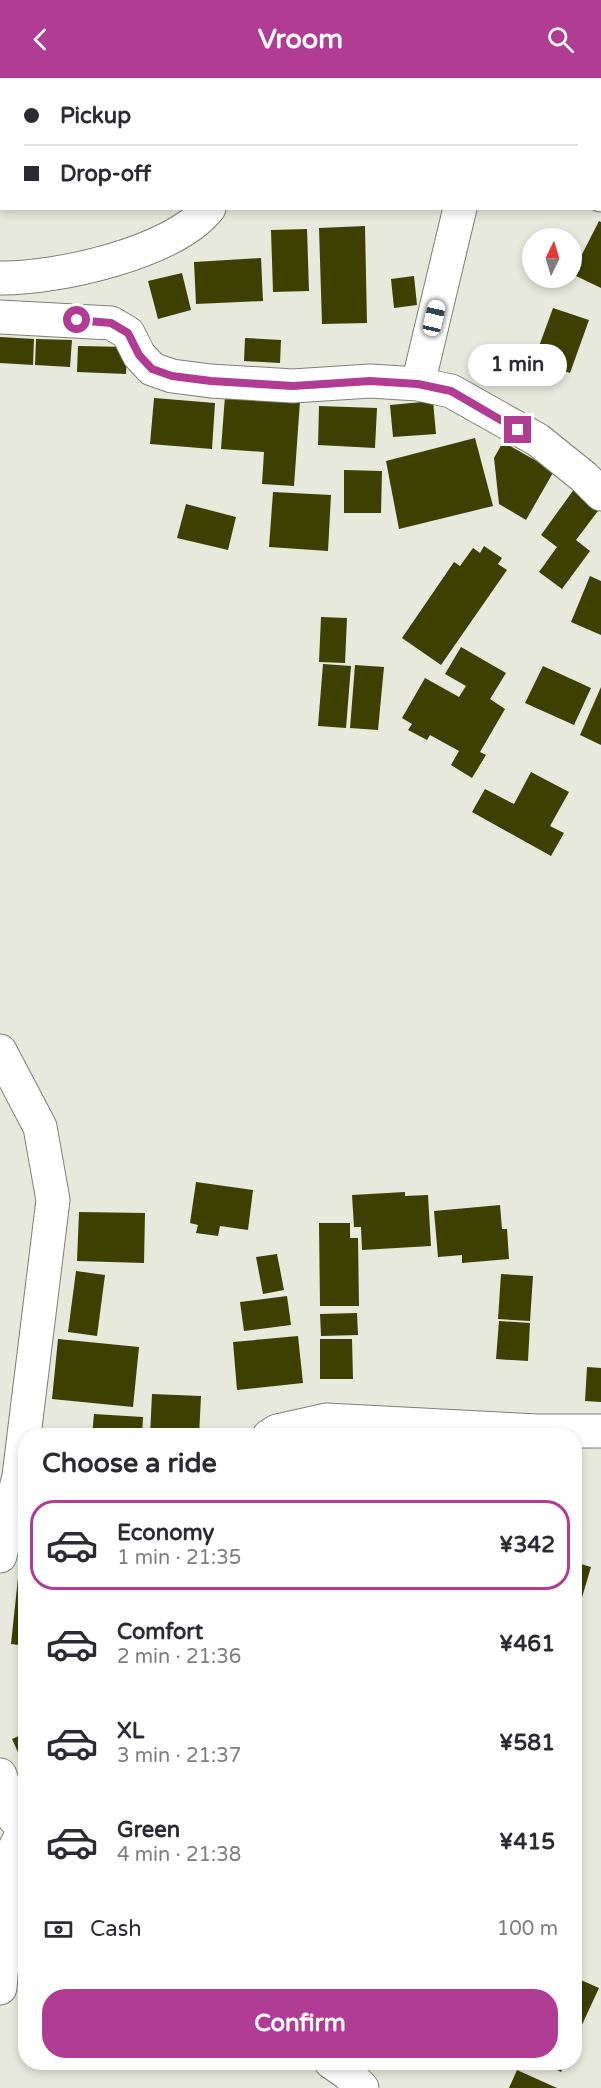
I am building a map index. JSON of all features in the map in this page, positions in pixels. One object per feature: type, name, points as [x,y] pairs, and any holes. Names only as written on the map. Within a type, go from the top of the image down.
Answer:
[{"type":"street","points":[[0,278],[40,277],[128,256],[171,238],[203,216],[208,210]]},
{"type":"street","points":[[418,384],[460,210]]},
{"type":"street","points":[[0,317],[111,323],[128,333],[139,355],[152,369],[172,376],[293,386],[370,381],[418,384],[451,391],[538,440],[584,477],[601,494]]},
{"type":"street","points":[[0,1053],[40,1127],[53,1200],[25,1428]]},
{"type":"street","points":[[290,1428],[326,1420],[480,1428]]},
{"type":"street","points":[[582,1431],[601,1431]]},
{"type":"street","points":[[8,1538],[18,1482]]},
{"type":"street","points":[[0,1775],[16,1826],[11,1856],[0,1988]]},
{"type":"street","points":[[343,2070],[362,2088]]},
{"type":"building","points":[[599,221],[601,222],[601,288],[582,279],[582,254]]},
{"type":"building","points":[[365,226],[367,323],[322,324],[319,228]]},
{"type":"building","points":[[307,229],[309,291],[273,292],[271,230]]},
{"type":"building","points":[[261,258],[263,301],[196,304],[194,262]]},
{"type":"building","points":[[182,273],[191,310],[158,319],[148,281]]},
{"type":"building","points":[[414,276],[417,305],[394,308],[391,279]]},
{"type":"building","points":[[553,308],[589,320],[570,373],[534,360]]},
{"type":"building","points":[[0,337],[34,339],[33,365],[0,363]]},
{"type":"building","points":[[245,338],[281,340],[280,363],[244,361]]},
{"type":"building","points":[[36,339],[72,340],[70,367],[35,365]]},
{"type":"building","points":[[78,346],[127,347],[126,374],[77,372]]},
{"type":"building","points":[[225,396],[300,401],[294,486],[262,484],[264,452],[221,449]]},
{"type":"building","points":[[154,398],[215,403],[212,449],[150,444]]},
{"type":"building","points":[[433,401],[436,434],[393,437],[390,405]]},
{"type":"building","points":[[319,406],[377,408],[375,448],[318,445]]},
{"type":"building","points":[[475,438],[493,506],[399,529],[386,461]]},
{"type":"building","points":[[503,442],[554,471],[526,520],[499,504],[494,458]]},
{"type":"building","points":[[344,470],[382,471],[381,513],[344,513]]},
{"type":"building","points":[[575,488],[601,507],[576,540],[590,551],[562,589],[539,572],[557,547],[541,535]]},
{"type":"building","points":[[273,492],[331,495],[328,551],[269,547]]},
{"type":"building","points":[[186,504],[236,517],[228,550],[177,538]]},
{"type":"building","points":[[484,546],[502,558],[498,564],[507,570],[441,665],[402,638],[454,562],[460,566],[473,548],[480,553]]},
{"type":"building","points":[[590,576],[601,581],[601,635],[571,622]]},
{"type":"building","points":[[321,617],[347,618],[345,663],[319,662]]},
{"type":"building","points":[[461,647],[506,673],[490,699],[505,709],[480,752],[486,755],[472,778],[451,765],[459,751],[430,735],[427,740],[408,730],[412,724],[402,718],[425,678],[459,697],[466,686],[445,674]]},
{"type":"building","points":[[323,664],[351,666],[346,728],[318,726]]},
{"type":"building","points":[[355,665],[384,667],[378,730],[350,728]]},
{"type":"building","points":[[543,666],[591,688],[574,725],[525,703]]},
{"type":"building","points":[[601,687],[601,745],[580,735]]},
{"type":"building","points":[[531,772],[569,792],[550,826],[564,833],[551,856],[472,812],[485,789],[514,804]]},
{"type":"building","points":[[196,1182],[253,1190],[248,1230],[220,1226],[218,1236],[196,1233],[198,1225],[190,1223]]},
{"type":"building","points":[[405,1192],[405,1196],[428,1195],[431,1246],[362,1250],[361,1227],[354,1227],[352,1195]]},
{"type":"building","points":[[500,1205],[502,1229],[507,1229],[509,1259],[462,1263],[462,1255],[438,1257],[434,1211]]},
{"type":"building","points":[[79,1212],[145,1213],[144,1263],[77,1261]]},
{"type":"building","points":[[319,1223],[350,1223],[350,1238],[358,1238],[359,1306],[320,1306]]},
{"type":"building","points":[[277,1254],[284,1290],[263,1294],[256,1257]]},
{"type":"building","points":[[76,1271],[105,1275],[97,1336],[68,1332]]},
{"type":"building","points":[[501,1274],[533,1276],[530,1321],[498,1319]]},
{"type":"building","points":[[287,1296],[291,1325],[244,1331],[240,1302]]},
{"type":"building","points":[[357,1313],[358,1335],[321,1336],[320,1314]]},
{"type":"building","points":[[499,1321],[530,1323],[528,1361],[496,1359]]},
{"type":"building","points":[[298,1336],[303,1383],[237,1390],[233,1342]]},
{"type":"building","points":[[58,1339],[139,1347],[133,1407],[52,1399]]},
{"type":"building","points":[[320,1339],[352,1339],[353,1379],[320,1379]]},
{"type":"building","points":[[587,1367],[601,1368],[601,1402],[585,1401]]},
{"type":"building","points":[[152,1394],[201,1396],[199,1428],[150,1428]]},
{"type":"building","points":[[94,1414],[143,1417],[142,1428],[93,1428]]},
{"type":"building","points":[[582,1564],[591,1567],[582,1597]]},
{"type":"building","points":[[18,1578],[18,1645],[11,1644]]},
{"type":"building","points":[[18,1736],[18,1752],[12,1739]]},
{"type":"building","points":[[582,1981],[599,1988],[582,2025]]},
{"type":"building","points":[[517,2070],[557,2088],[509,2088]]},
{"type":"route","points":[[77,320],[111,323],[128,333],[139,355],[152,369],[172,376],[293,386],[370,381],[418,384],[451,391],[518,430]]}]
